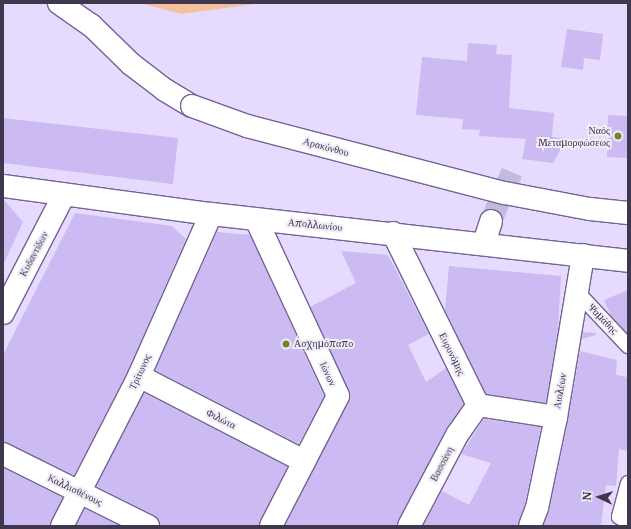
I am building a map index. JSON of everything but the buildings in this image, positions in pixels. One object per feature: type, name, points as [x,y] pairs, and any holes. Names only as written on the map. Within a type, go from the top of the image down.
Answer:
[{"type":"street","name":"Αρακύνθου","points":[[59,3],[91,25],[131,64],[165,90],[192,106],[247,126],[505,193],[590,209],[628,213]]},
{"type":"street","name":"Απολλωνίου","points":[[3,186],[211,214],[484,243],[628,261]]},
{"type":"street","name":"Κυδαντίδων","points":[[3,313],[64,195]]},
{"type":"street","name":"Τρίτωνος","points":[[62,526],[139,376],[211,214]]},
{"type":"street","name":"Ιώνων","points":[[256,219],[338,396],[271,526]]},
{"type":"street","points":[[484,243],[491,221]]},
{"type":"street","name":"Ευρυνόμης","points":[[392,233],[478,405]]},
{"type":"street","name":"Αιολέων","points":[[530,526],[537,508],[556,417],[578,293],[583,255]]},
{"type":"street","name":"Φιλώτα","points":[[139,376],[304,461]]},
{"type":"street","points":[[478,405],[556,417]]},
{"type":"street","name":"Βασσάνη","points":[[409,526],[457,435],[478,405]]},
{"type":"street","name":"Καλλισθένους","points":[[3,454],[148,526]]},
{"type":"lane","name":"Ψαμάθης","points":[[578,293],[628,346]]},
{"type":"lane","points":[[628,483],[619,517],[628,522]]},
{"type":"shaded area","points":[[140,3],[261,3],[181,14]]},
{"type":"tunnel","points":[[491,221],[512,172]]},
{"type":"place","name":"Ναός Μεταμορφώσεως","points":[[618,136]]},
{"type":"place","name":"Ασχημόπαπο","points":[[286,344]]}]
